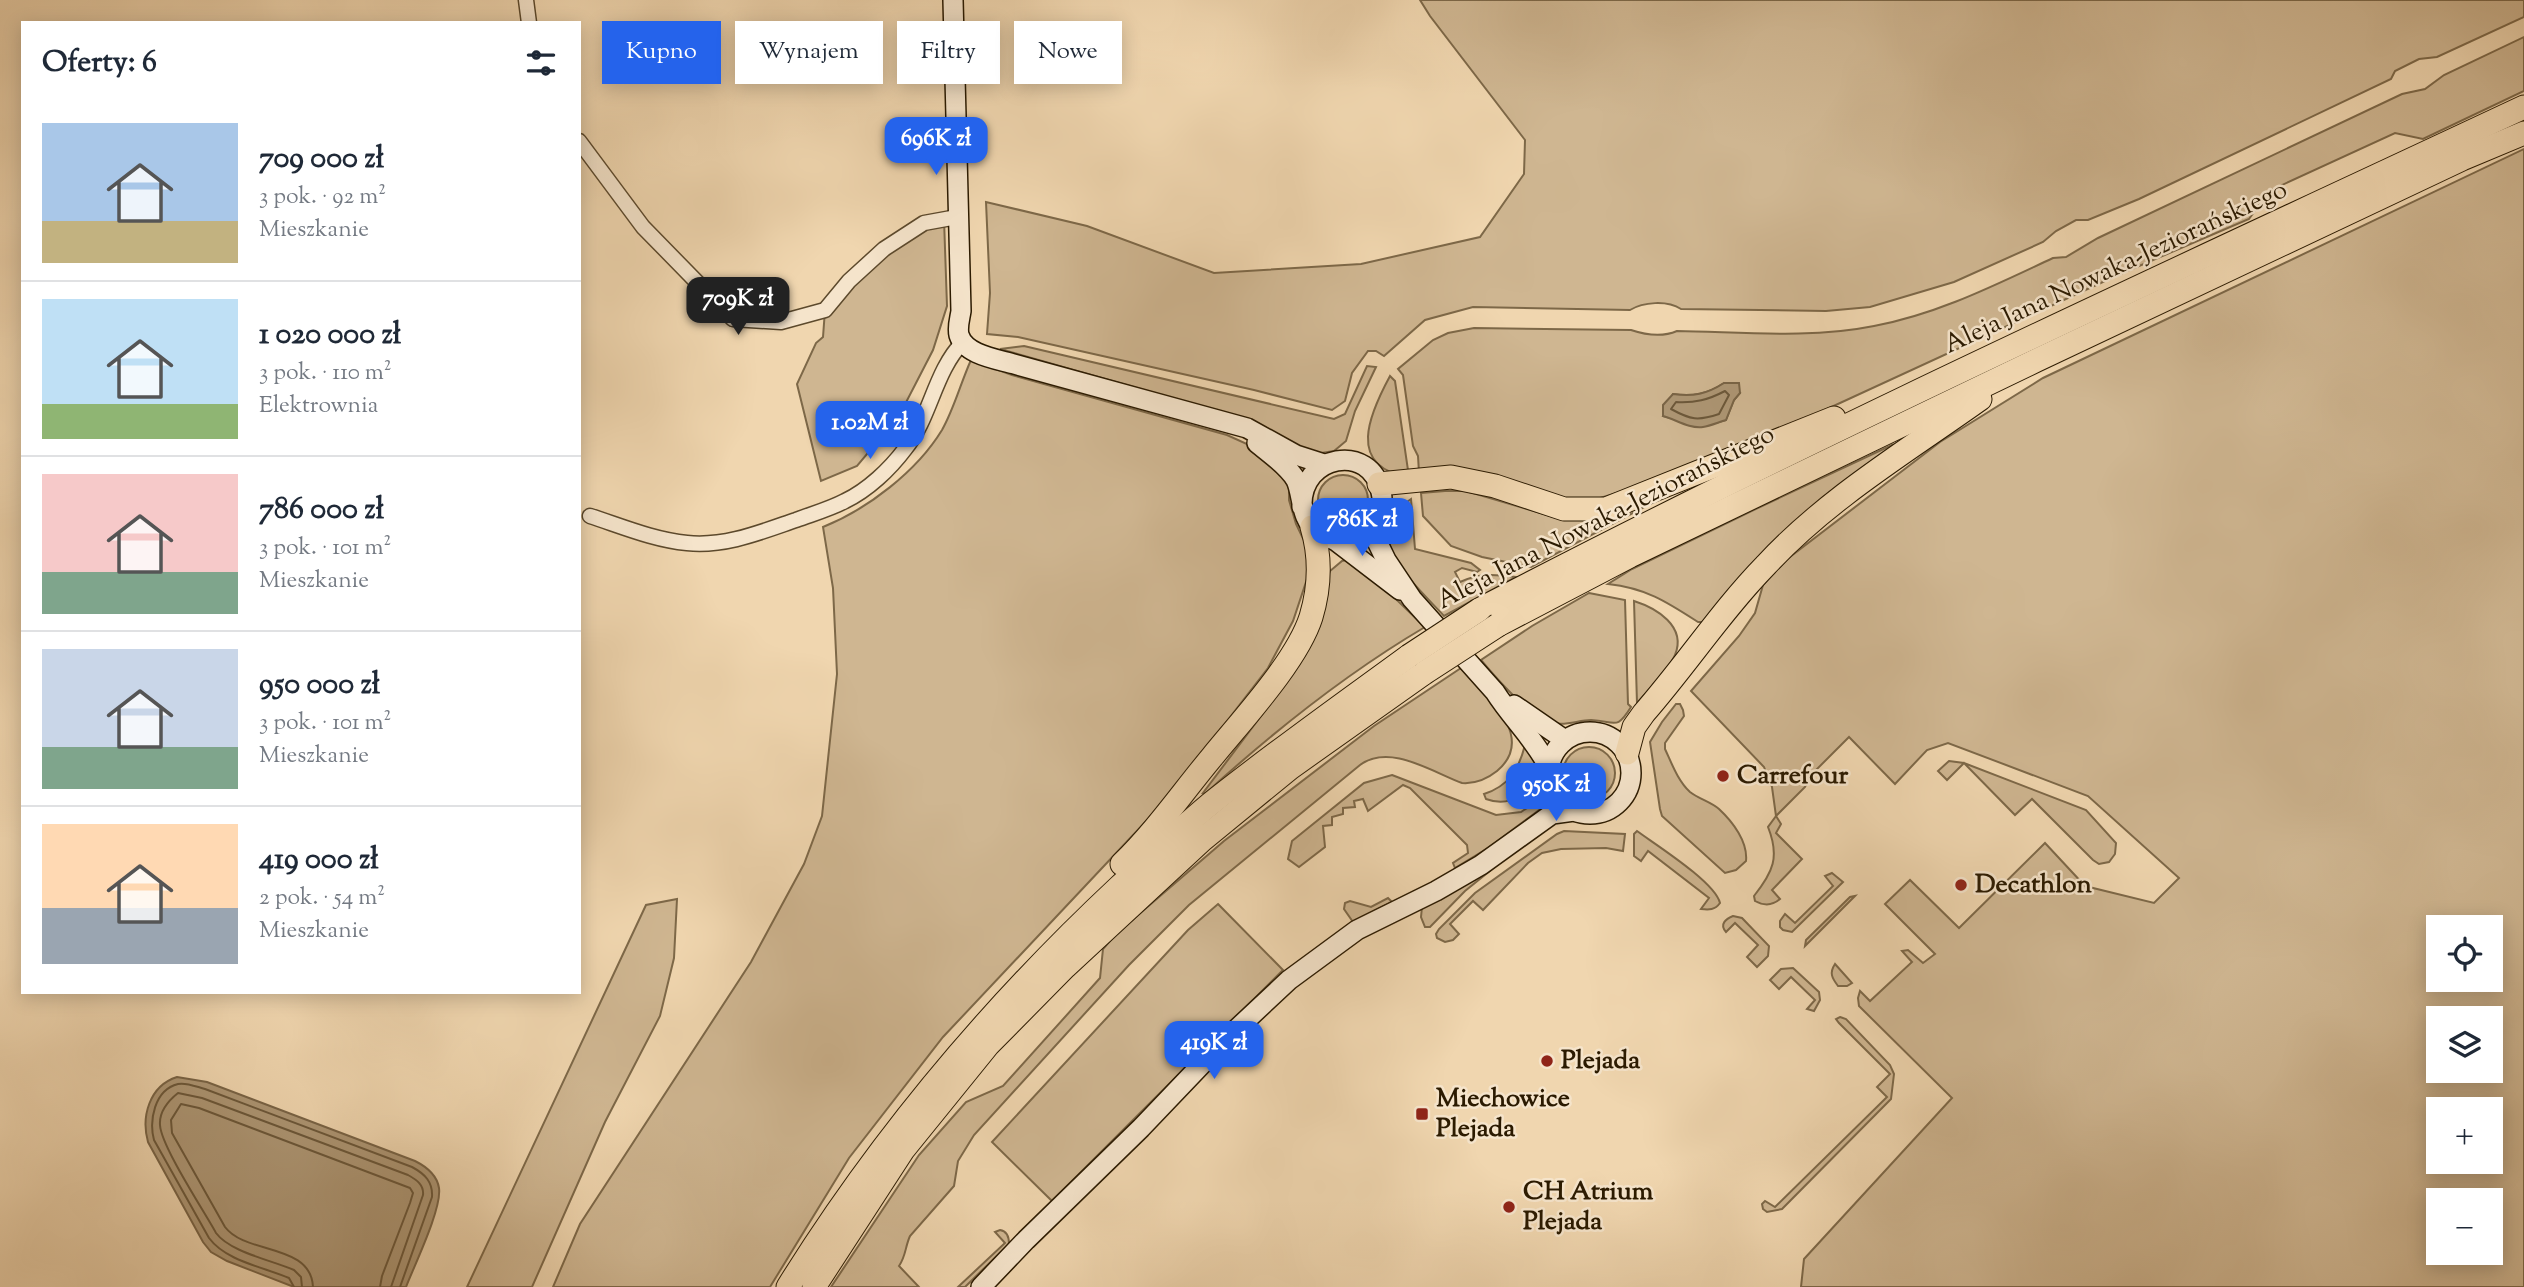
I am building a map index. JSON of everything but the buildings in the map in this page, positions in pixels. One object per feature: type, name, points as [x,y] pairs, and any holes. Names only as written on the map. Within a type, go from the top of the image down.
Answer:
[{"type":"main road","name":"Aleja Jana Nowaka-Jeziorańskiego","points":[[788,1287],[887,1142],[972,1038],[1058,945],[1207,807],[1315,724],[1417,665],[1498,625],[1542,589],[1607,543],[2019,343],[2524,107]]},
{"type":"main road","name":"Aleja Jana Nowaka-Jeziorańskiego","points":[[814,1287],[904,1150],[988,1045],[1065,967],[1202,840],[1417,665],[1479,610],[1630,556],[2037,360],[2462,159],[2524,133]]},
{"type":"main road","points":[[1379,484],[1451,477],[1495,486],[1564,509],[1606,509],[2019,343]]},
{"type":"main road","points":[[1627,753],[1634,727],[1644,713],[1766,564],[1809,523],[1854,488],[2037,360]]},
{"type":"main road","points":[[972,1038],[1003,993],[1046,944],[1144,843],[1237,729],[1289,657],[1310,618],[1315,594],[1319,549],[1307,517]]},
{"type":"street","points":[[526,0],[530,21]]},
{"type":"street","points":[[953,0],[961,311],[958,328],[963,342],[976,352],[1014,364],[1247,428],[1296,455],[1324,464]]},
{"type":"street","points":[[581,144],[643,228],[733,319],[781,322],[825,310],[849,281],[884,249],[924,223],[957,218]]},
{"type":"street","points":[[590,516],[686,543],[722,542],[754,534],[846,501],[878,477],[906,448],[920,424],[946,365],[963,342]]},
{"type":"street","points":[[1224,422],[1250,438],[1282,464],[1296,481],[1307,517],[1319,533],[1336,541],[1412,599]]},
{"type":"street","points":[[1307,517],[1303,490],[1311,475],[1324,464],[1350,461],[1372,473],[1379,484],[1382,503],[1377,521],[1371,529],[1355,539],[1336,541]]},
{"type":"street","points":[[1371,529],[1386,560],[1412,599],[1495,692],[1540,748],[1558,799],[1574,811],[1584,814],[1602,812],[1620,802],[1626,794],[1631,777],[1627,753],[1613,738],[1594,731],[1574,735],[1565,740],[1557,748],[1549,768]]},
{"type":"street","points":[[1495,692],[1565,740]]},
{"type":"street","points":[[981,1287],[1226,1039],[1289,980],[1357,930],[1436,891],[1480,865],[1552,814],[1574,811]]},
{"type":"shaded area","points":[[1420,0],[2524,0],[2524,17],[2437,57],[2419,59],[2395,71],[2391,79],[2139,199],[2088,220],[2076,220],[2043,242],[1954,282],[1870,307],[1826,311],[1681,309],[1669,304],[1655,303],[1630,310],[1473,307],[1425,320],[1384,356],[1376,351],[1368,351],[1352,373],[1345,401],[1332,410],[1018,337],[987,334],[990,293],[986,202],[1087,226],[1214,273],[1361,264],[1480,237],[1524,174],[1525,140]]},
{"type":"shaded area","points":[[2524,37],[2524,91],[2423,139],[2395,133],[2269,191],[2249,219],[2118,275],[1801,421],[1630,489],[1600,498],[1564,500],[1419,473],[1403,375],[1398,369],[1433,340],[1448,333],[1474,328],[1631,330],[1654,335],[1677,331],[1801,334],[1850,330],[1898,321],[1966,298],[2053,258],[2066,257],[2098,238],[2402,94],[2425,89],[2444,75]],"holes":[[[1724,383],[1740,393],[1734,400],[1726,420],[1699,426],[1663,416],[1673,394],[1700,394]]]},
{"type":"shaded area","points":[[2524,149],[2524,1287],[1801,1287],[1804,1259],[1952,1098],[1859,1006],[1860,991],[1870,1001],[1912,962],[1902,951],[1908,950],[1923,963],[1935,954],[1885,904],[1910,880],[1959,928],[2045,843],[2085,886],[2154,903],[2179,878],[2088,796],[1948,743],[1927,750],[1895,784],[1849,737],[1810,776],[1805,787],[1776,816],[1772,787],[1764,767],[1691,691],[1739,636],[1755,613],[1763,585],[1786,560],[1940,442],[2043,378]]},
{"type":"shaded area","points":[[944,219],[947,306],[933,350],[899,416],[857,466],[821,481],[797,384],[816,343],[823,337],[825,310],[884,249]]},
{"type":"shaded area","points":[[1024,346],[1334,419],[1345,414],[1367,366],[1376,367],[1355,411],[1346,441],[1334,451],[1315,454],[1242,418],[1000,349]]},
{"type":"shaded area","points":[[971,360],[1012,375],[1227,435],[1258,449],[1278,467],[1289,488],[1289,500],[1296,524],[1309,551],[1307,579],[1293,621],[1268,668],[1166,800],[943,1037],[849,1158],[770,1287],[553,1287],[580,1224],[751,962],[804,864],[822,816],[837,674],[833,588],[823,527],[874,499],[919,460],[942,430]]},
{"type":"shaded area","points":[[1390,376],[1395,381],[1409,477],[1389,471],[1376,462],[1370,450],[1370,422]]},
{"type":"shaded area","points":[[1892,445],[1888,457],[1705,622],[1698,622],[1666,602],[1645,593],[1608,584],[1632,569]]},
{"type":"shaded area","points":[[1343,475],[1361,482],[1368,500],[1361,518],[1343,525],[1325,518],[1318,500],[1325,482]]},
{"type":"shaded area","points":[[1466,491],[1557,518],[1667,495],[1531,567],[1482,557],[1451,546],[1423,516],[1421,493]]},
{"type":"shaded area","points":[[1411,499],[1415,549],[1471,563],[1480,570],[1477,572],[1462,568],[1455,572],[1460,582],[1487,575],[1516,577],[1444,616],[1406,575],[1389,544],[1389,528],[1395,513]]},
{"type":"shaded area","points":[[1350,559],[1425,627],[1311,704],[1203,793],[1273,700],[1330,571],[1342,561]]},
{"type":"shaded area","points":[[1589,593],[1625,600],[1628,704],[1631,707],[1622,719],[1615,723],[1591,720],[1554,723],[1524,706],[1481,660]]},
{"type":"shaded area","points":[[1634,601],[1651,608],[1667,620],[1677,635],[1678,645],[1668,667],[1637,703]]},
{"type":"shaded area","points":[[1461,668],[1493,702],[1510,730],[1512,744],[1508,758],[1497,771],[1481,780],[1462,783],[1398,758],[1372,759],[1360,765],[1189,905],[1129,965],[974,1135],[958,1161],[954,1186],[908,1240],[899,1266],[919,1287],[831,1287],[919,1155],[966,1102],[1003,1086],[1100,978],[1103,949],[1116,934],[1224,841],[1374,726]]},
{"type":"shaded area","points":[[1676,704],[1680,704],[1684,716],[1665,743],[1665,749],[1686,788],[1719,809],[1738,833],[1745,847],[1746,861],[1736,870],[1725,873],[1662,816],[1650,742]]},
{"type":"shaded area","points":[[1525,745],[1538,764],[1532,782],[1513,799],[1486,799],[1484,794],[1493,791],[1512,776]]},
{"type":"shaded area","points":[[1589,747],[1608,754],[1615,773],[1608,792],[1589,799],[1570,792],[1563,773],[1570,754]]},
{"type":"shaded area","points":[[1949,761],[1964,763],[1947,780],[1938,771]]},
{"type":"shaded area","points":[[1964,763],[2086,810],[2116,843],[2115,854],[2109,862],[2099,864],[2032,799],[2015,815]]},
{"type":"shaded area","points":[[1392,775],[1496,815],[1521,812],[1542,798],[1547,804],[1488,848],[1455,868],[1453,863],[1468,853],[1467,845],[1410,788],[1403,785],[1368,811],[1363,799],[1354,801],[1355,807],[1343,808],[1343,814],[1332,817],[1332,825],[1323,826],[1325,847],[1299,867],[1288,859],[1292,841],[1364,783]]},
{"type":"shaded area","points":[[1776,816],[1781,824],[1776,833],[1802,859],[1772,890],[1780,899],[1774,903],[1762,904],[1755,901],[1754,896],[1773,864],[1774,847],[1768,827]]},
{"type":"shaded area","points":[[1564,831],[1625,834],[1623,851],[1606,848],[1561,849],[1542,853],[1528,863],[1483,910],[1473,901],[1450,924],[1459,934],[1453,940],[1445,942],[1437,938],[1439,929],[1475,893]]},
{"type":"shaded area","points":[[1637,831],[1697,875],[1716,894],[1720,903],[1712,909],[1701,909],[1709,898],[1648,851],[1641,861],[1634,856],[1634,834]]},
{"type":"shaded area","points":[[1501,862],[1465,891],[1430,927],[1425,927],[1421,917],[1422,907]]},
{"type":"shaded area","points":[[1832,873],[1843,882],[1792,932],[1783,930],[1780,921],[1785,914],[1795,923],[1833,886],[1825,876]]},
{"type":"shaded area","points":[[1855,896],[1805,946],[1806,940],[1850,897]]},
{"type":"shaded area","points":[[1388,898],[1392,902],[1353,922],[1344,909],[1345,903],[1350,901],[1371,907]]},
{"type":"shaded area","points":[[677,899],[674,958],[660,1016],[605,1122],[532,1287],[467,1287],[646,905]]},
{"type":"shaded area","points":[[1218,904],[1283,970],[1052,1201],[992,1142],[1188,930]]},
{"type":"shaded area","points":[[1733,916],[1742,918],[1769,946],[1768,956],[1757,967],[1747,957],[1758,945],[1735,923],[1726,932],[1723,927],[1724,922]]},
{"type":"shaded area","points":[[1835,964],[1852,983],[1838,986],[1832,975]]},
{"type":"shaded area","points":[[1793,968],[1819,992],[1820,1000],[1814,1011],[1807,1009],[1815,1000],[1791,977],[1779,989],[1770,980],[1781,969]]},
{"type":"shaded area","points":[[1836,1019],[1846,1019],[1890,1065],[1894,1074],[1891,1099],[1782,1209],[1767,1212],[1762,1204],[1765,1201],[1775,1207],[1887,1097],[1877,1087],[1890,1074],[1839,1023]]},
{"type":"shaded area","points":[[1000,1230],[1007,1235],[1009,1244],[965,1287],[958,1287],[1005,1243],[995,1232]]},
{"type":"water","points":[[1724,383],[1739,383],[1740,393],[1734,400],[1726,420],[1698,427],[1663,416],[1663,405],[1673,394],[1700,394]]},
{"type":"water","points":[[177,1077],[207,1082],[415,1161],[431,1172],[439,1188],[439,1197],[427,1238],[406,1287],[294,1287],[211,1252],[148,1142],[146,1132],[147,1113],[154,1095],[167,1081]]},
{"type":"place","name":"Carrefour","points":[[1723,776]]},
{"type":"place","name":"Decathlon","points":[[1961,885]]},
{"type":"place","name":"Plejada","points":[[1547,1061]]},
{"type":"place","name":"Miechowice Plejada","points":[[1422,1114]]},
{"type":"place","name":"CH Atrium Plejada","points":[[1509,1207]]}]
